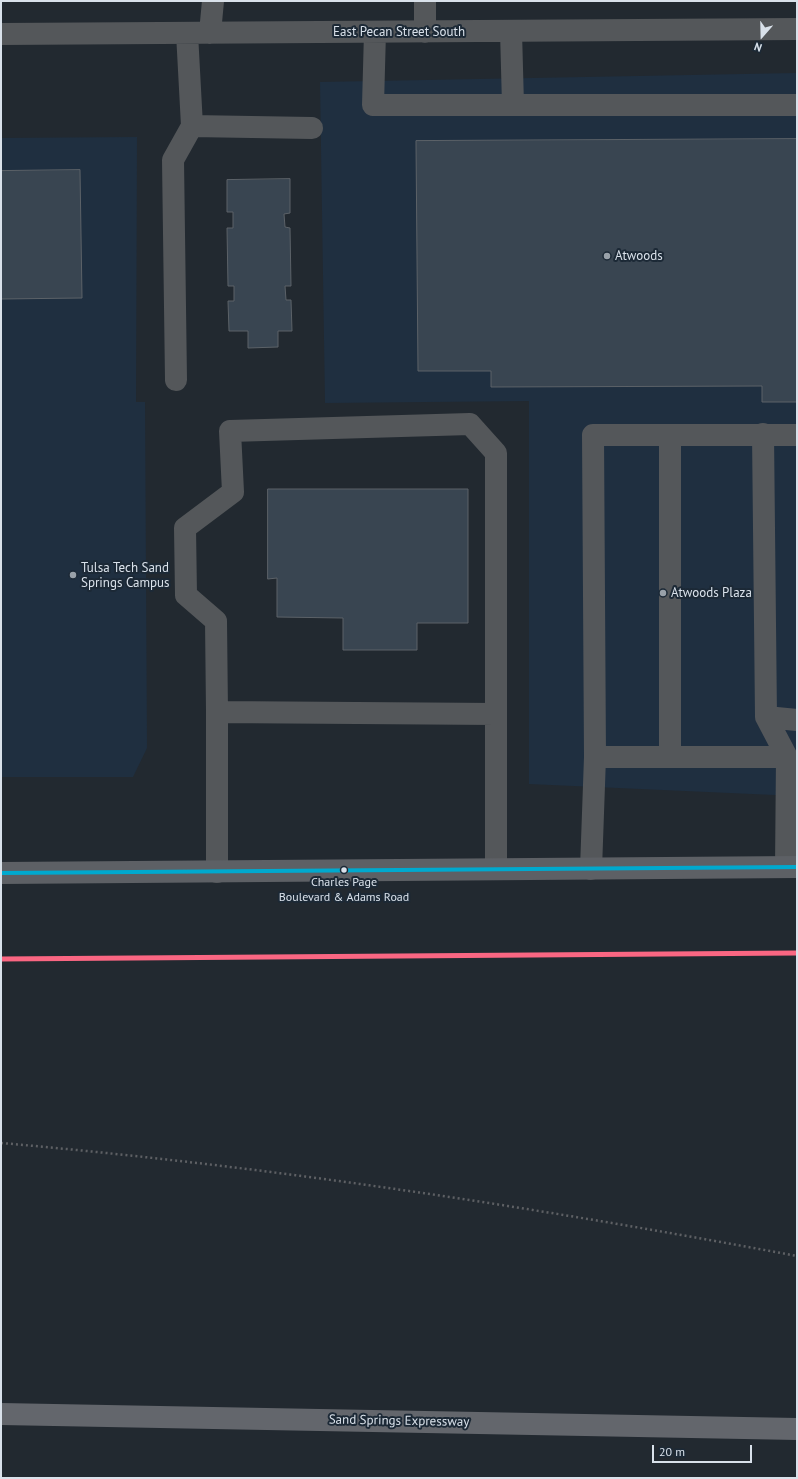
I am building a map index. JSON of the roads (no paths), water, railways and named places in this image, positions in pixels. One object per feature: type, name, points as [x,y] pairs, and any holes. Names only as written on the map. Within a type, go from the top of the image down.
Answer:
[{"type":"highway","name":"Sand Springs Expressway","points":[[1,1414],[797,1429]]},
{"type":"main road","points":[[1,873],[792,867]]},
{"type":"street","points":[[210,33],[213,1]]},
{"type":"street","points":[[425,1],[425,32]]},
{"type":"street","name":"East Pecan Street South","points":[[1,34],[797,29]]},
{"type":"street","points":[[511,31],[513,105]]},
{"type":"street","points":[[374,32],[373,105],[797,105]]},
{"type":"street","points":[[176,380],[173,160],[192,126],[187,33]]},
{"type":"street","points":[[192,126],[312,128]]},
{"type":"street","points":[[217,872],[216,621],[186,595],[186,528],[233,492],[230,430],[470,424],[496,453],[496,869]]},
{"type":"street","points":[[590,869],[595,757],[593,434],[797,435]]},
{"type":"street","points":[[763,434],[766,717],[787,757],[792,867]]},
{"type":"street","points":[[670,435],[670,757]]},
{"type":"street","points":[[217,712],[496,714]]},
{"type":"street","points":[[766,717],[797,720]]},
{"type":"street","points":[[595,757],[787,757]]},
{"type":"place","name":"Atwoods","points":[[607,256]]},
{"type":"place","name":"Tulsa Tech Sand Springs Campus","points":[[73,575]]},
{"type":"place","name":"Atwoods Plaza","points":[[663,593]]},
{"type":"place","name":"Charles Page Boulevard & Adams Road","points":[[344,870]]}]
